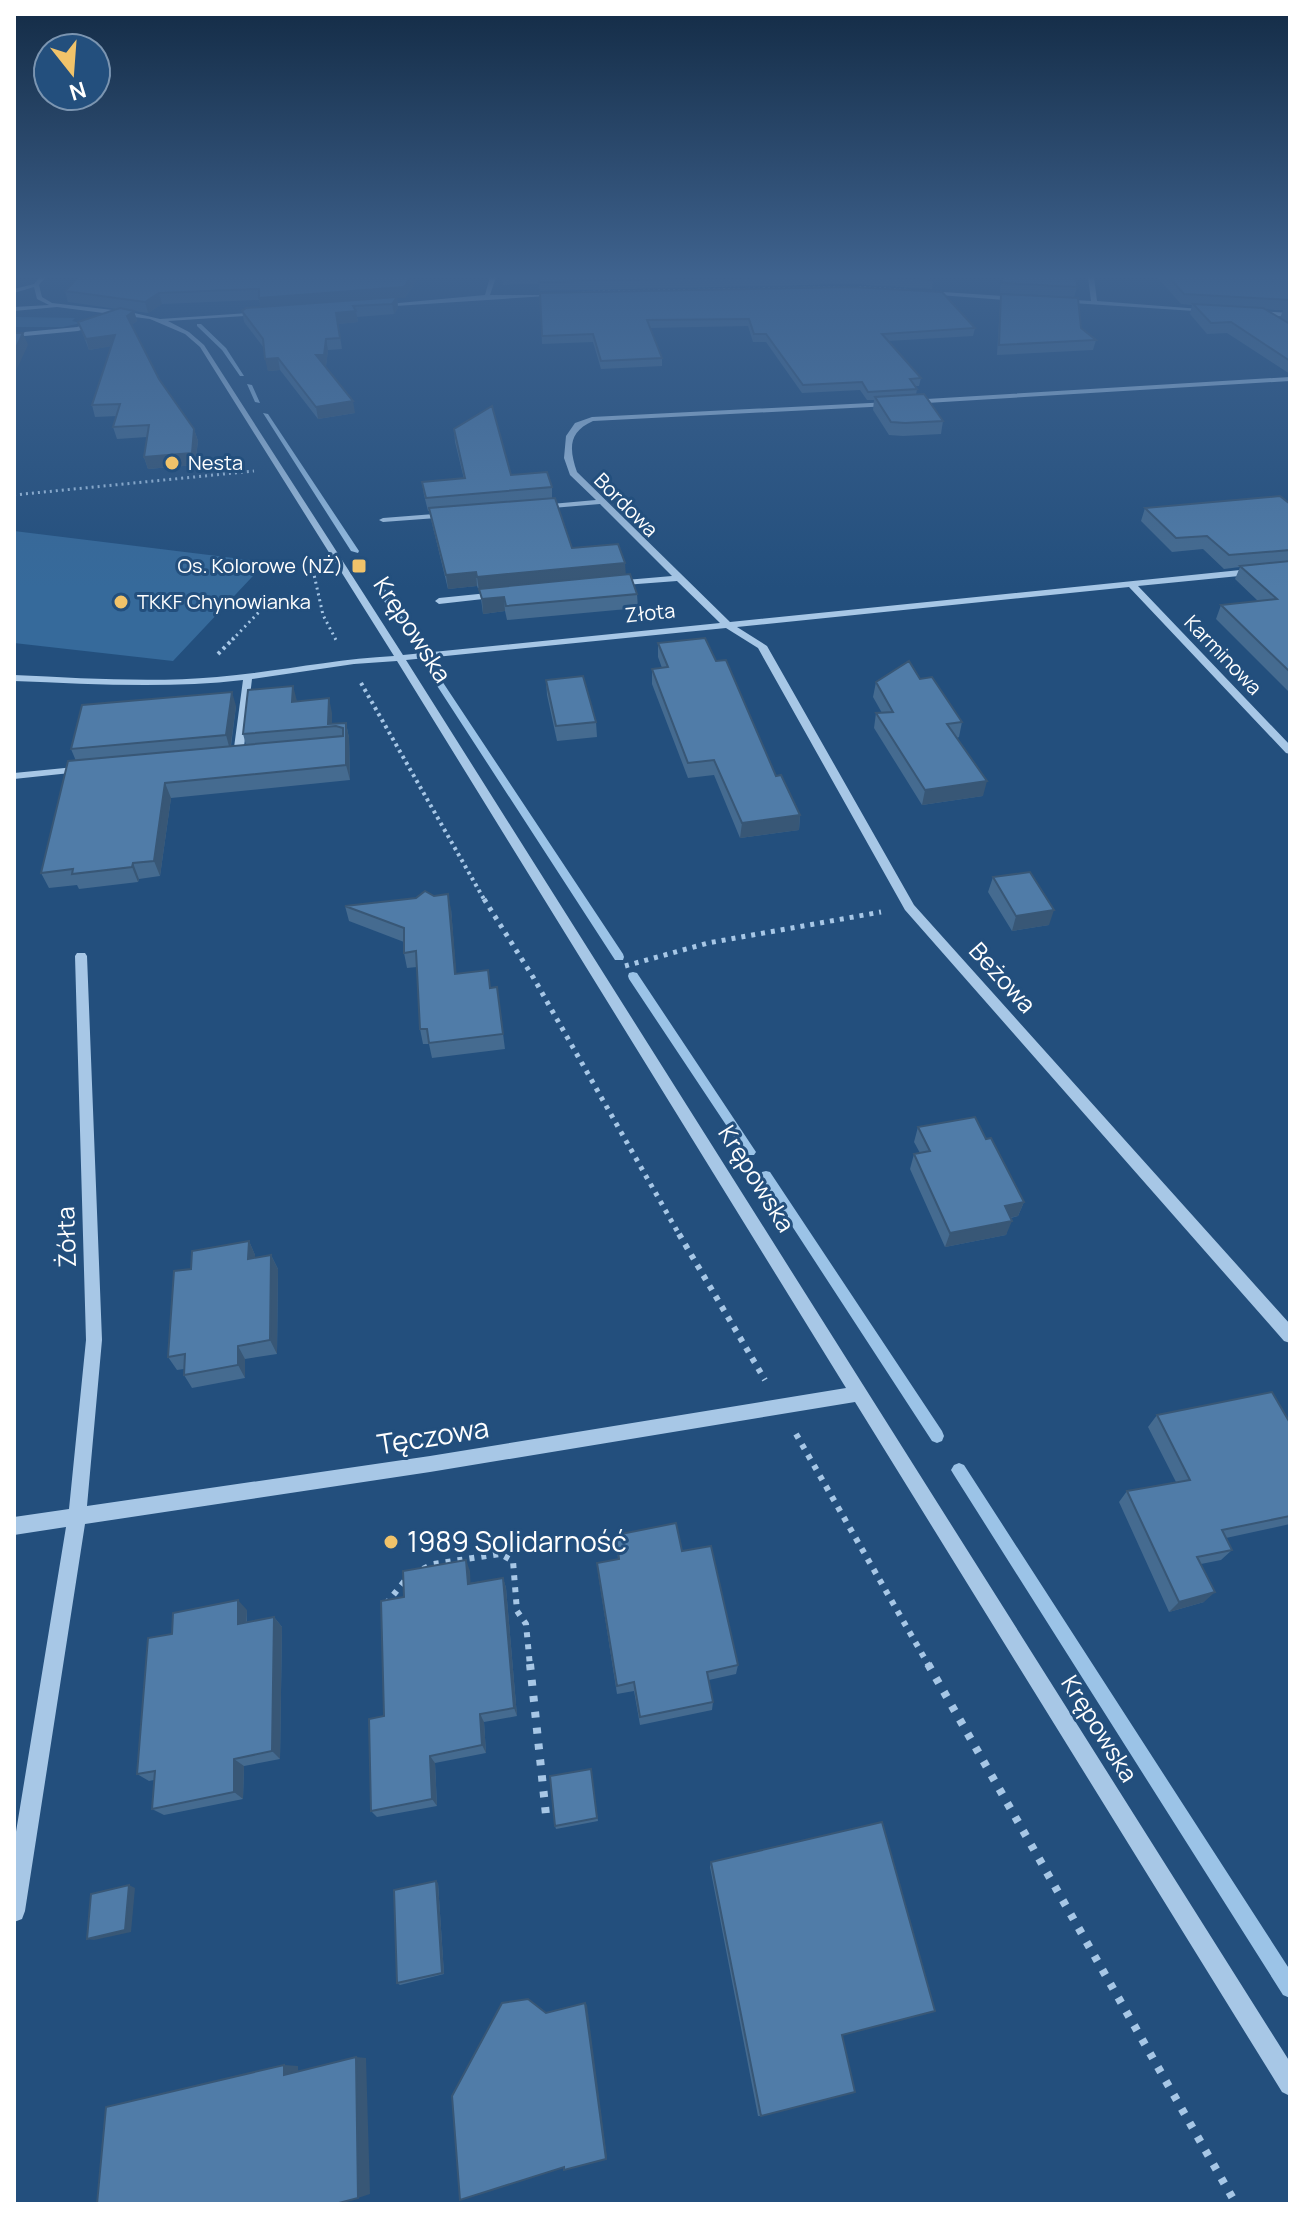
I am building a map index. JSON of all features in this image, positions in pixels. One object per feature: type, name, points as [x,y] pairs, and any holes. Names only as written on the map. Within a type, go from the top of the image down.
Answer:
[{"type":"street","name":"Krępowska","points":[[224,381],[1290,2084]]},
{"type":"street","name":"Bordowa","points":[[725,623],[573,473],[568,458],[570,436],[578,425],[592,419],[1264,381]]},
{"type":"street","points":[[522,509],[599,502]]},
{"type":"street","points":[[383,520],[460,514]]},
{"type":"street","name":"Złota","points":[[14,678],[207,680],[348,659],[400,658],[1290,568]]},
{"type":"street","points":[[599,585],[677,578]]},
{"type":"street","name":"Karminowa","points":[[1130,583],[1290,751]]},
{"type":"street","points":[[439,601],[509,594]]},
{"type":"street","name":"Beżowa","points":[[725,623],[762,646],[909,907],[1290,1336]]},
{"type":"street","points":[[238,755],[248,676]]},
{"type":"street","points":[[223,757],[253,754]]},
{"type":"street","points":[[14,776],[104,768]]},
{"type":"street","name":"Żółta","points":[[14,1911],[77,1516],[94,1340],[81,956]]},
{"type":"street","name":"Tęczowa","points":[[14,1526],[430,1464],[860,1393]]},
{"type":"path","points":[[14,495],[260,470],[252,459]]},
{"type":"path","points":[[311,564],[323,615],[443,829],[533,977],[611,1119],[780,1406],[1236,2204]]},
{"type":"path","points":[[213,662],[259,612]]},
{"type":"path","points":[[597,974],[708,943],[909,907]]},
{"type":"path","points":[[384,1621],[384,1607],[409,1576],[433,1564],[500,1554],[513,1561],[517,1611],[526,1624],[546,1815]]},
{"type":"shaded area","name":"TKKF Chynowianka","points":[[14,531],[266,562],[173,661],[14,643]]},
{"type":"building","points":[[100,381],[160,381],[194,429],[192,453],[144,457],[149,425],[113,427],[120,404],[92,405]]},
{"type":"building","points":[[295,381],[337,381],[353,401],[316,407]]},
{"type":"building","points":[[800,381],[911,381],[917,389],[868,392],[862,382],[803,385]]},
{"type":"building","points":[[924,394],[943,421],[891,422],[875,397]]},
{"type":"building","points":[[492,406],[511,475],[547,472],[552,487],[426,498],[422,482],[465,478],[454,429]]},
{"type":"building","points":[[1280,496],[1290,504],[1290,550],[1229,555],[1207,536],[1176,538],[1145,508]]},
{"type":"building","points":[[555,498],[572,548],[618,544],[625,563],[477,577],[476,572],[446,575],[429,508]]},
{"type":"building","points":[[1290,561],[1290,672],[1221,605],[1277,599],[1240,566]]},
{"type":"building","points":[[630,574],[637,594],[506,606],[504,597],[482,599],[479,589]]},
{"type":"building","points":[[705,638],[716,661],[726,660],[776,776],[781,775],[800,815],[742,823],[714,760],[688,763],[652,669],[668,667],[658,643]]},
{"type":"building","points":[[909,661],[920,679],[932,677],[962,722],[947,724],[987,781],[925,790],[876,713],[893,712],[876,682]]},
{"type":"building","points":[[583,676],[596,722],[556,726],[546,680]]},
{"type":"building","points":[[293,686],[292,702],[329,698],[328,724],[346,723],[346,765],[165,783],[154,861],[133,863],[132,867],[72,874],[73,869],[41,873],[68,761],[343,736],[343,728],[336,726],[243,734],[248,690]]},
{"type":"building","points":[[232,692],[226,735],[71,749],[82,705]]},
{"type":"building","points":[[1030,872],[1054,910],[1016,916],[993,877]]},
{"type":"building","points":[[425,891],[434,896],[448,894],[455,974],[488,970],[490,988],[497,987],[503,1034],[429,1043],[427,1029],[420,1029],[416,951],[404,953],[404,928],[345,906],[416,898]]},
{"type":"building","points":[[975,1117],[986,1139],[991,1138],[1024,1202],[1005,1206],[1012,1221],[950,1233],[914,1154],[930,1151],[918,1127]]},
{"type":"building","points":[[249,1241],[248,1259],[271,1255],[270,1340],[238,1346],[238,1365],[184,1375],[185,1354],[168,1357],[174,1271],[191,1269],[192,1251]]},
{"type":"building","points":[[1272,1392],[1290,1423],[1290,1516],[1222,1530],[1232,1550],[1197,1557],[1215,1592],[1179,1602],[1127,1491],[1190,1480],[1157,1415]]},
{"type":"building","points":[[676,1523],[682,1551],[711,1546],[738,1665],[707,1672],[713,1702],[640,1717],[634,1682],[617,1686],[597,1563],[619,1559],[616,1535]]},
{"type":"building","points":[[466,1560],[468,1584],[503,1578],[514,1708],[480,1714],[482,1745],[430,1756],[432,1799],[371,1811],[369,1719],[384,1716],[381,1601],[404,1597],[403,1571]]},
{"type":"building","points":[[238,1600],[238,1624],[274,1617],[272,1751],[234,1759],[234,1792],[152,1809],[155,1771],[137,1774],[148,1638],[172,1634],[173,1613]]},
{"type":"building","points":[[591,1769],[597,1818],[555,1826],[550,1776]]},
{"type":"building","points":[[882,1822],[935,2011],[842,2035],[855,2092],[761,2116],[711,1862]]},
{"type":"building","points":[[436,1881],[442,1973],[397,1983],[394,1890]]},
{"type":"building","points":[[129,1885],[125,1930],[87,1939],[91,1894]]},
{"type":"building","points":[[528,1999],[546,2013],[585,2003],[606,2159],[564,2170],[564,2167],[460,2200],[452,2096],[502,2003]]},
{"type":"building","points":[[356,2057],[358,2198],[335,2204],[97,2204],[106,2107],[284,2065],[284,2075]]},
{"type":"waterway","points":[[249,385],[258,402]]},
{"type":"waterway","points":[[265,414],[355,551]]},
{"type":"waterway","points":[[378,585],[399,618]]},
{"type":"waterway","points":[[436,678],[619,957]]},
{"type":"waterway","points":[[633,976],[750,1152]]},
{"type":"waterway","points":[[766,1176],[937,1436]]},
{"type":"waterway","points":[[959,1470],[1290,1988]]},
{"type":"place","name":"Nesta","points":[[172,463]]},
{"type":"place","name":"Os. Kolorowe (NŻ)","points":[[359,566]]},
{"type":"place","name":"TKKF Chynowianka","points":[[121,602]]},
{"type":"place","name":"1989 Solidarność","points":[[391,1542]]}]
